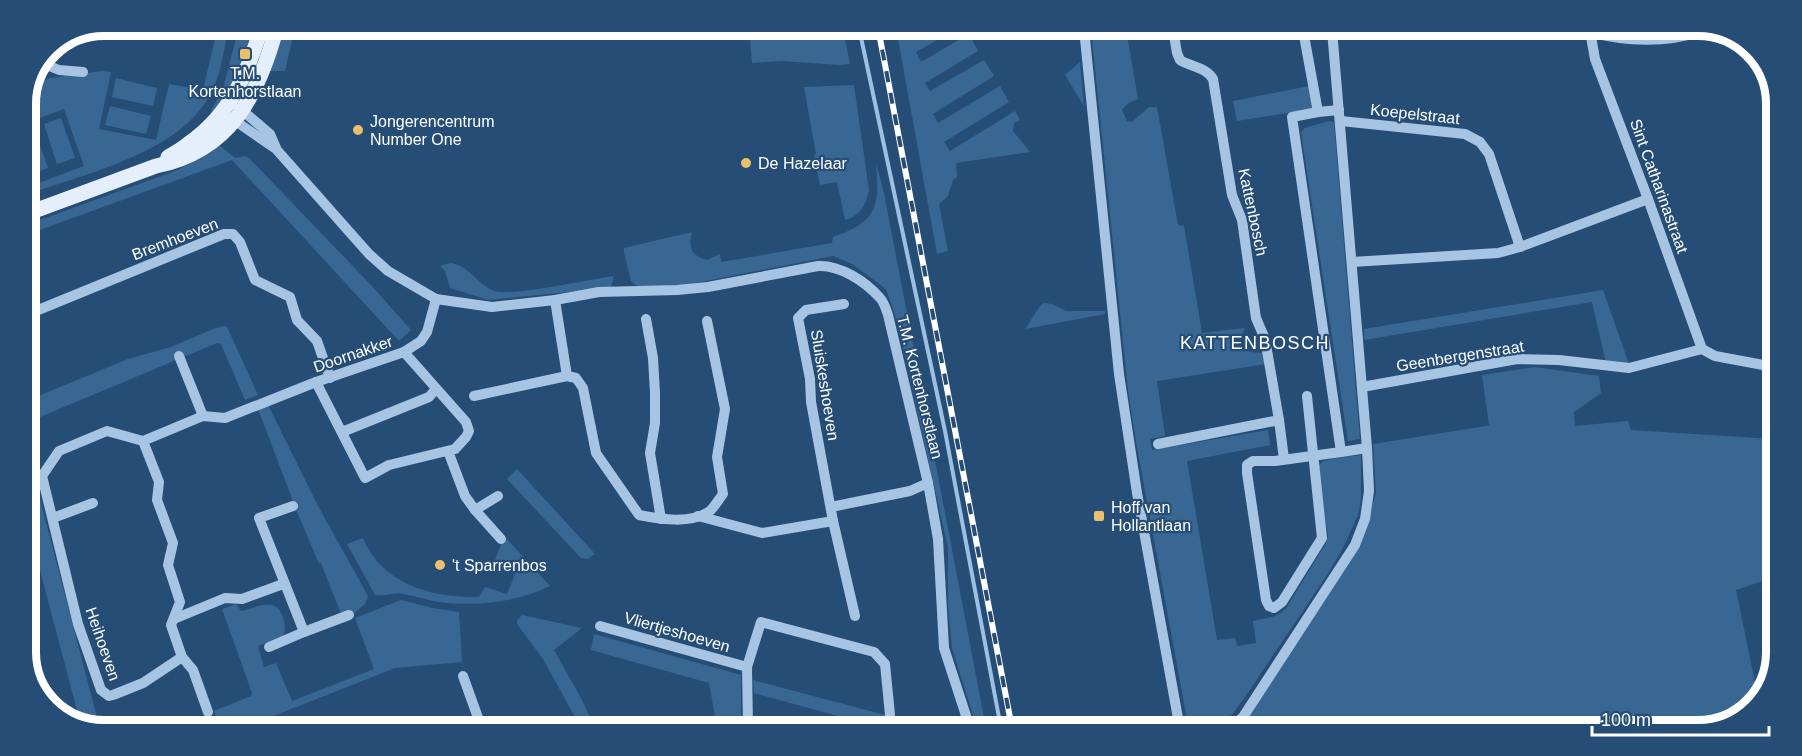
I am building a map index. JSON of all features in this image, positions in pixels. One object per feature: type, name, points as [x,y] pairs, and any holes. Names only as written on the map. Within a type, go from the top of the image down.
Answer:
[{"type":"main road","points":[[233,111],[259,36]]},
{"type":"main road","points":[[36,210],[156,166],[189,144],[252,96],[274,36]]},
{"type":"street","points":[[1085,36],[1119,374],[1137,493],[1177,720]]},
{"type":"street","name":"Kattenbosch","points":[[1174,36],[1180,60],[1205,70],[1213,79],[1232,195],[1242,220],[1256,318],[1265,339],[1284,459]]},
{"type":"street","points":[[1304,36],[1318,112]]},
{"type":"street","points":[[1240,720],[1355,545],[1365,519],[1369,491],[1333,36]]},
{"type":"street","name":"Sint Catharinastraat","points":[[1589,36],[1595,59],[1702,349]]},
{"type":"street","points":[[1616,36],[1667,40],[1682,36]]},
{"type":"street","points":[[48,66],[59,70],[84,72]]},
{"type":"street","name":"T.M. Kortenhorstlaan","points":[[233,111],[276,149],[369,254],[388,271],[436,299],[492,307],[555,300],[599,292],[708,287],[830,265],[863,283],[882,300],[888,315],[928,483],[938,539],[944,648],[967,720]]},
{"type":"street","points":[[1340,115],[1318,112],[1292,117],[1341,452]]},
{"type":"street","name":"Koepelstraat","points":[[1340,115],[1466,134],[1480,142],[1489,154],[1520,247]]},
{"type":"street","points":[[1352,262],[1498,253],[1520,247],[1648,198]]},
{"type":"street","name":"Bremhoeven","points":[[36,311],[224,234],[234,234],[240,242],[255,280],[290,297],[297,320],[317,341],[330,378]]},
{"type":"street","name":"Doornakker","points":[[203,416],[225,418],[316,382],[404,352],[421,340],[427,332],[436,299]]},
{"type":"street","points":[[555,300],[567,376]]},
{"type":"street","name":"Sluiskeshoeven","points":[[844,304],[806,310],[798,318],[833,521],[855,616]]},
{"type":"street","points":[[645,319],[653,358],[655,393],[655,423],[650,453],[661,519]]},
{"type":"street","points":[[474,396],[567,376],[576,378],[583,388],[596,453],[639,515],[670,520],[698,516],[709,511],[723,494],[717,457],[725,409],[707,321]]},
{"type":"street","points":[[1702,349],[1715,356],[1766,366]]},
{"type":"street","name":"Geenbergenstraat","points":[[1362,387],[1517,359],[1559,360],[1629,368],[1702,349]]},
{"type":"street","points":[[316,382],[365,478],[389,465],[455,449],[469,431],[466,422],[404,352]]},
{"type":"street","points":[[179,356],[203,416],[143,441],[159,482],[157,501],[173,543],[168,565],[180,602],[171,625],[182,657],[193,670],[208,712]]},
{"type":"street","points":[[342,432],[429,397],[436,389]]},
{"type":"street","points":[[1307,396],[1314,456],[1322,538],[1282,602],[1274,608],[1269,606],[1266,600],[1246,473],[1247,465],[1253,461],[1275,461],[1284,459],[1314,456],[1366,448]]},
{"type":"street","points":[[1158,444],[1279,420]]},
{"type":"street","name":"Heihoeven","points":[[143,441],[107,432],[59,452],[42,476],[78,624],[101,690],[108,696],[113,695],[142,683],[182,657]]},
{"type":"street","points":[[448,452],[465,496],[501,539]]},
{"type":"street","points":[[831,507],[910,491],[928,483]]},
{"type":"street","points":[[475,510],[498,496]]},
{"type":"street","points":[[53,518],[93,503]]},
{"type":"street","points":[[293,507],[259,518],[304,632]]},
{"type":"street","points":[[698,516],[762,533],[833,521]]},
{"type":"street","points":[[174,619],[225,598],[242,599],[284,584]]},
{"type":"street","points":[[269,647],[349,615]]},
{"type":"street","name":"Vliertjeshoeven","points":[[748,720],[747,667],[761,622],[874,652],[885,664],[890,715]]},
{"type":"street","name":"Vliertjeshoeven","points":[[600,626],[747,667]]},
{"type":"street","points":[[463,676],[479,720]]},
{"type":"shaded area","points":[[216,36],[227,36],[219,72],[209,97],[194,117],[175,133],[127,160],[36,192],[36,184],[84,166],[64,109],[36,119],[38,87],[43,81],[102,71],[111,72],[99,129],[156,140],[169,84],[203,90]]},
{"type":"shaded area","points":[[236,36],[255,36],[247,63],[215,116],[211,110],[223,89]]},
{"type":"shaded area","points":[[281,36],[293,36],[285,71],[269,71]]},
{"type":"shaded area","points":[[750,36],[845,36],[850,64],[783,61],[752,63]]},
{"type":"shaded area","points":[[897,36],[944,36],[916,52],[921,62],[966,36],[970,36],[978,51],[925,83],[930,91],[984,60],[994,76],[933,114],[938,123],[1000,86],[1009,102],[944,142],[950,151],[1015,111],[1020,120],[1014,123],[1013,131],[1030,152],[956,163],[957,177],[953,180],[948,196],[939,204],[948,251],[937,254]]},
{"type":"shaded area","points":[[1092,36],[1127,36],[1138,99],[1128,103],[1122,110],[1127,121],[1132,122],[1149,107],[1157,107],[1178,225],[1184,226],[1202,333],[1245,328],[1239,340],[1242,347],[1248,351],[1264,353],[1266,364],[1157,381],[1165,436],[1150,439],[1152,450],[1268,430],[1270,445],[1187,461],[1217,640],[1235,638],[1237,646],[1256,643],[1253,621],[1276,615],[1287,607],[1328,536],[1318,475],[1319,465],[1333,459],[1361,455],[1361,499],[1358,515],[1343,548],[1243,700],[1226,720],[1187,720],[1128,390]]},
{"type":"shaded area","points":[[1080,62],[1084,106],[1065,75]]},
{"type":"shaded area","points":[[116,78],[157,88],[153,106],[112,97]]},
{"type":"shaded area","points":[[854,85],[869,190],[862,209],[855,216],[845,220],[837,182],[820,185],[804,87]]},
{"type":"shaded area","points":[[1309,86],[1313,109],[1237,121],[1233,101]]},
{"type":"shaded area","points":[[110,106],[151,116],[146,134],[105,125]]},
{"type":"shaded area","points":[[61,118],[75,158],[57,164],[44,124]]},
{"type":"shaded area","points":[[1329,121],[1334,122],[1360,439],[1348,441],[1301,133],[1304,128]]},
{"type":"shaded area","points":[[36,134],[48,168],[36,172]]},
{"type":"shaded area","points":[[219,145],[235,158],[245,156],[250,159],[411,330],[399,341],[232,160],[36,231],[36,221],[175,171],[205,156]]},
{"type":"shaded area","points":[[876,163],[884,193],[984,720],[974,720],[952,648],[948,606],[948,548],[898,324],[886,289],[852,264],[833,256],[686,285],[644,289],[631,281],[624,253],[624,248],[692,232],[690,242],[694,253],[707,260],[720,254],[721,262],[832,243],[833,237],[859,225],[873,211],[876,202]]},
{"type":"shaded area","points":[[451,263],[464,268],[488,288],[503,292],[533,290],[614,276],[611,287],[488,300],[450,288],[445,271],[440,266]]},
{"type":"shaded area","points":[[1603,290],[1629,364],[1607,367],[1592,302],[1364,340],[1364,329]]},
{"type":"shaded area","points":[[1044,303],[1066,311],[1105,311],[1105,314],[1025,329]]},
{"type":"shaded area","points":[[227,327],[258,395],[245,400],[221,344],[217,343],[36,419],[36,397],[128,359],[171,347],[213,329]]},
{"type":"shaded area","points":[[1535,367],[1599,376],[1601,393],[1574,412],[1575,426],[1628,421],[1631,430],[1766,439],[1766,580],[1736,590],[1756,687],[1746,700],[1728,713],[1715,718],[1698,720],[1634,720],[1629,718],[1621,720],[1243,720],[1365,532],[1376,492],[1373,444],[1489,425],[1482,375]]},
{"type":"shaded area","points":[[268,405],[318,506],[368,596],[365,604],[353,614],[351,610],[341,614],[296,509],[258,409]]},
{"type":"shaded area","points":[[517,469],[595,554],[588,559],[581,558],[507,479]]},
{"type":"shaded area","points":[[36,484],[98,720],[78,715],[36,556]]},
{"type":"shaded area","points":[[504,536],[550,586],[524,596],[496,602],[467,604],[439,602],[399,594],[375,595],[347,544],[363,538],[383,567],[396,578],[411,586],[444,595],[479,597],[485,587],[507,594],[516,572],[494,563]]},
{"type":"shaded area","points":[[401,600],[459,612],[462,662],[395,668],[264,720],[217,720],[214,711],[251,696],[252,693],[222,609],[236,604],[241,611],[265,605],[275,606],[280,610],[285,624],[283,636],[258,646],[264,667],[276,663],[292,701],[374,669],[355,618]]},
{"type":"shaded area","points":[[522,615],[582,628],[554,650],[591,720],[577,720],[543,659],[517,624],[517,620]]},
{"type":"shaded area","points":[[594,634],[741,675],[741,720],[716,720],[709,683],[591,650]]},
{"type":"shaded area","points":[[753,680],[893,717],[894,720],[853,720],[754,693]]},
{"type":"waterway","points":[[861,36],[945,431],[999,720]]},
{"type":"railway","points":[[880,36],[1010,720]]},
{"type":"place","name":"T.M. Kortenhorstlaan","points":[[245,54]]},
{"type":"place","name":"Jongerencentrum Number One","points":[[358,130]]},
{"type":"place","name":"De Hazelaar","points":[[746,163]]},
{"type":"place","name":"Hoff van Hollantlaan","points":[[1099,516]]},
{"type":"place","name":"'t Sparrenbos","points":[[440,565]]},
{"type":"district","name":"KATTENBOSCH","points":[[1255,343]]}]
